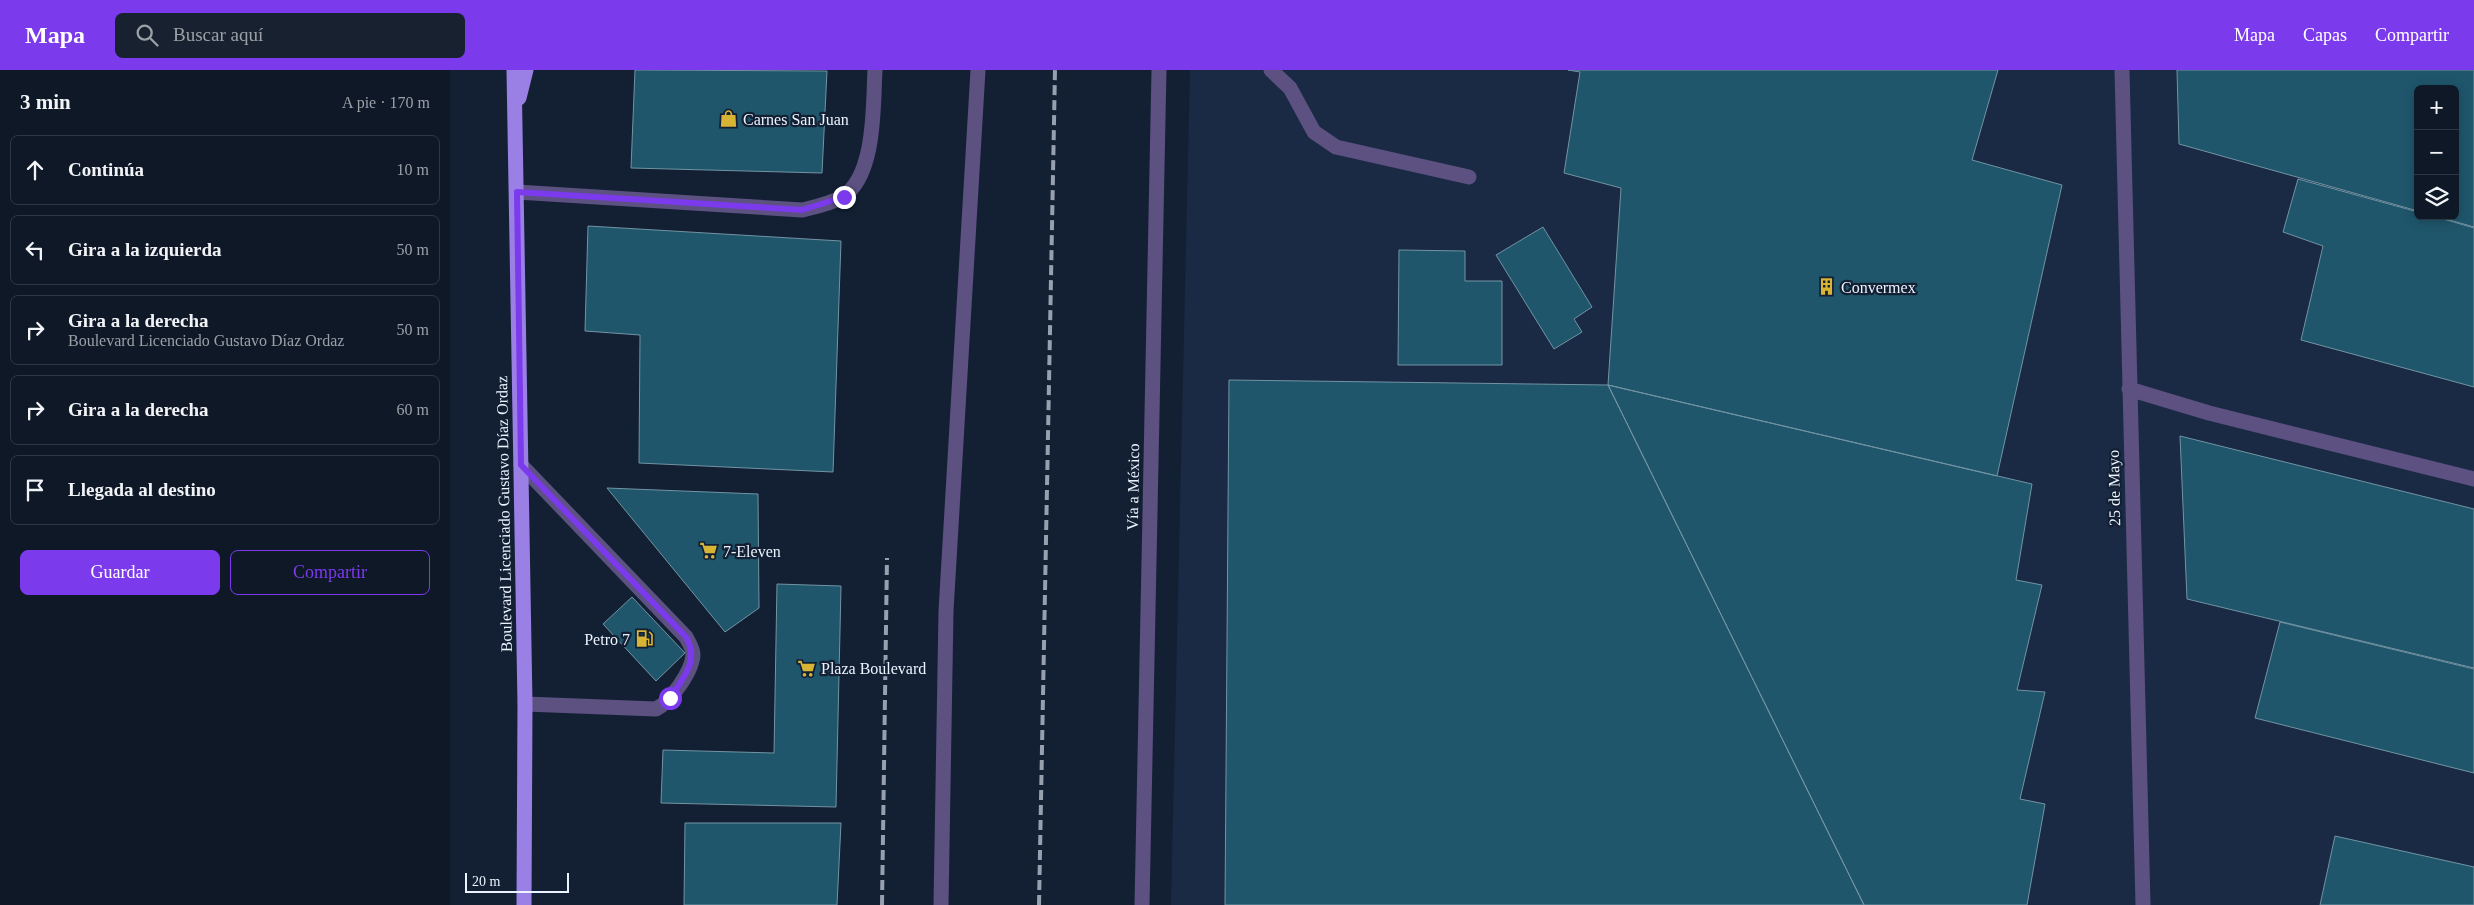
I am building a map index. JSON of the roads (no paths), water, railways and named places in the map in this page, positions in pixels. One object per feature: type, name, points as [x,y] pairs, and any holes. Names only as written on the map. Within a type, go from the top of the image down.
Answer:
[{"type":"main road","name":"Boulevard Licenciado Gustavo Díaz Ordaz","points":[[514,70],[525,704],[524,905]]},
{"type":"main road","name":"Boulevard Licenciado Gustavo Díaz Ordaz","points":[[514,122],[526,70]]},
{"type":"street","points":[[517,192],[802,210],[822,205],[844,197],[857,182],[868,157],[875,70]]},
{"type":"street","points":[[941,905],[946,611],[978,70]]},
{"type":"street","name":"Vía a México","points":[[1142,905],[1159,70]]},
{"type":"street","points":[[1271,70],[1290,88],[1314,132],[1336,147],[1469,177]]},
{"type":"street","name":"25 de Mayo","points":[[2122,70],[2143,905]]},
{"type":"street","points":[[2129,389],[2209,413],[2474,480]]},
{"type":"street","points":[[521,465],[686,637],[693,653],[689,670],[670,698],[656,709],[525,704]]},
{"type":"railway","points":[[1039,905],[1055,70]]},
{"type":"railway","points":[[882,905],[887,558]]},
{"type":"place","name":"Carnes San Juan","points":[[729,119]]},
{"type":"place","name":"Convermex","points":[[1827,287]]},
{"type":"place","name":"7-Eleven","points":[[709,551]]},
{"type":"place","name":"Petro 7","points":[[644,639]]},
{"type":"place","name":"Plaza Boulevard","points":[[807,668]]}]
